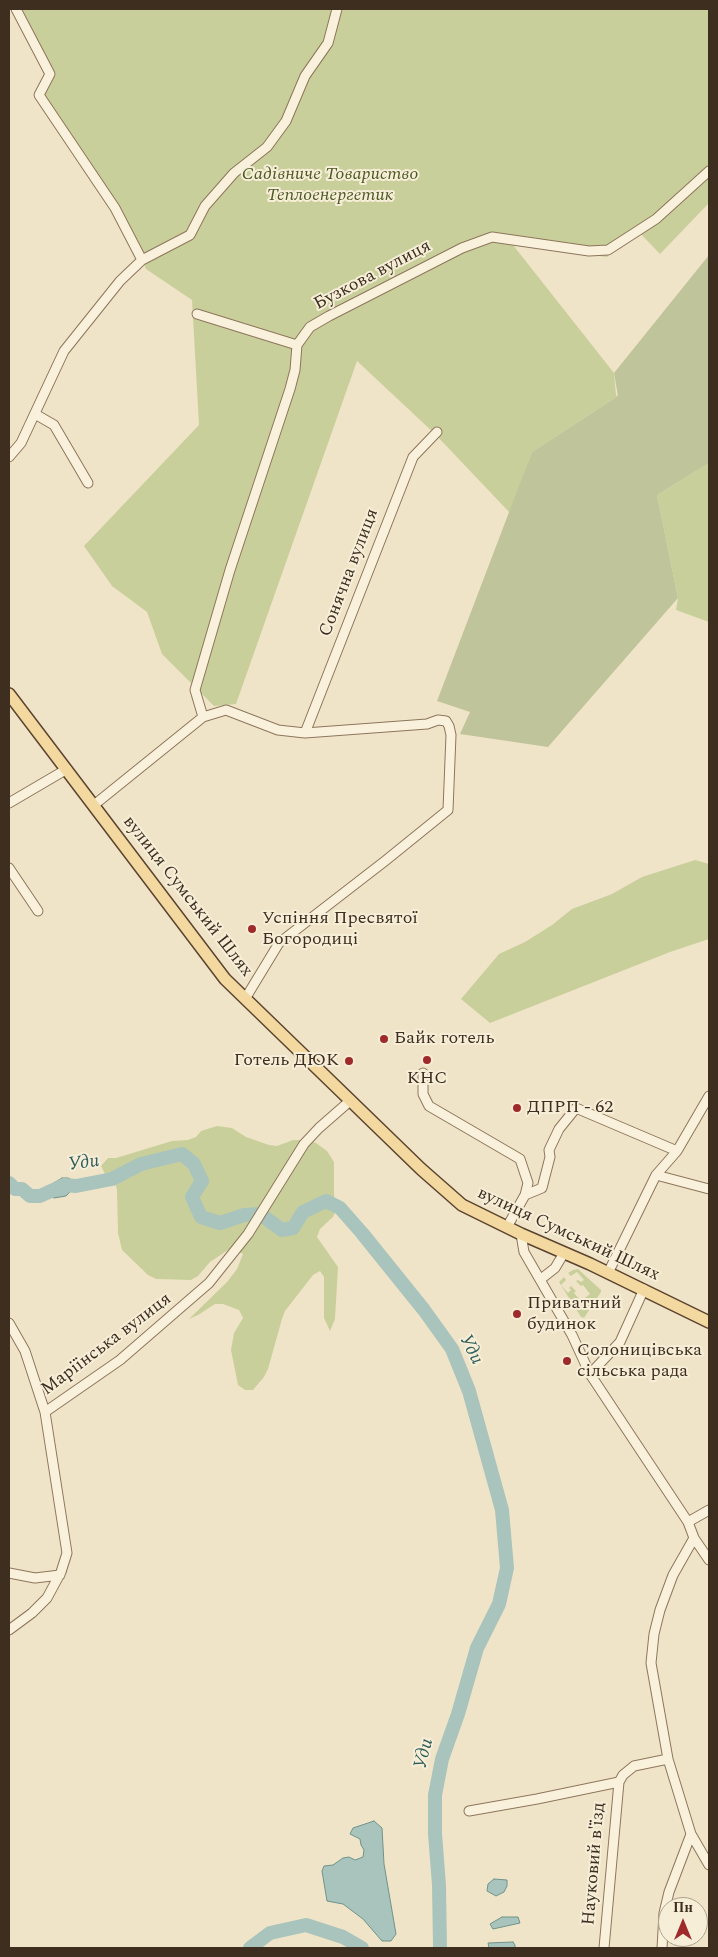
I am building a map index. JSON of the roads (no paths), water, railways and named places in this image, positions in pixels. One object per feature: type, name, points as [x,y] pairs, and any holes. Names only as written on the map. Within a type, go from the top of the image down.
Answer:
[{"type":"main road","name":"вулиця Сумський Шлях","points":[[9,694],[225,979],[462,1206],[644,1289],[709,1322]]},
{"type":"street","points":[[16,9],[50,74],[39,95],[115,208],[142,260]]},
{"type":"street","points":[[9,457],[21,443],[64,350],[120,281],[142,260],[190,235],[205,206],[234,173],[267,147],[286,121],[305,76],[328,43],[337,9]]},
{"type":"street","name":"Бузкова вулиця","points":[[297,345],[310,328],[329,316],[462,248],[492,236],[589,251],[608,250],[656,219],[709,171]]},
{"type":"street","points":[[197,314],[297,345],[295,370],[290,389],[230,570],[194,690],[202,717]]},
{"type":"street","points":[[35,414],[54,425],[88,483]]},
{"type":"street","name":"Сонячна вулиця","points":[[306,733],[413,457],[437,432]]},
{"type":"street","points":[[94,805],[202,717],[226,710],[278,730],[306,733],[427,724],[438,720],[446,721],[451,734],[448,810],[385,862],[279,942],[245,999]]},
{"type":"street","points":[[9,803],[67,769]]},
{"type":"street","points":[[9,868],[38,911]]},
{"type":"street","points":[[423,1073],[423,1094],[429,1106],[520,1159],[528,1183],[525,1195],[507,1227]]},
{"type":"street","points":[[608,1273],[656,1175],[677,1151],[709,1096]]},
{"type":"street","name":"Маріїнська вулиця","points":[[9,1630],[32,1613],[47,1598],[60,1575],[67,1553],[45,1412],[120,1360],[209,1283],[248,1234],[310,1137],[351,1100]]},
{"type":"street","points":[[525,1195],[542,1188],[550,1158],[549,1150],[559,1129],[576,1108],[677,1151]]},
{"type":"street","points":[[656,1175],[709,1189]]},
{"type":"street","points":[[521,1234],[524,1252],[572,1335],[590,1374],[688,1522],[694,1538],[709,1560]]},
{"type":"street","points":[[541,1279],[555,1268],[564,1253]]},
{"type":"street","points":[[590,1374],[620,1342],[644,1289]]},
{"type":"street","points":[[9,1323],[25,1351],[45,1412]]},
{"type":"street","points":[[688,1522],[709,1510]]},
{"type":"street","points":[[694,1538],[673,1575],[660,1610],[654,1634],[651,1663],[668,1759],[691,1834],[709,1865]]},
{"type":"street","points":[[9,1573],[35,1578],[60,1575]]},
{"type":"street","name":"Науковий в'їзд","points":[[604,1948],[619,1782],[623,1775],[634,1766],[668,1759]]},
{"type":"street","name":"Науковий в'їзд","points":[[469,1811],[537,1800],[619,1782]]},
{"type":"street","points":[[662,1948],[664,1913],[669,1892],[691,1834]]},
{"type":"water","points":[[62,1178],[68,1178],[76,1182],[76,1186],[66,1196],[54,1198],[51,1196],[49,1189],[52,1184]]},
{"type":"water","points":[[374,1821],[382,1828],[384,1864],[396,1934],[391,1941],[382,1941],[363,1919],[343,1904],[327,1901],[322,1871],[324,1866],[333,1865],[343,1858],[349,1857],[355,1860],[363,1857],[364,1850],[360,1839],[350,1834],[353,1828]]},
{"type":"water","points":[[494,1879],[507,1880],[504,1892],[496,1896],[487,1891],[488,1884]]},
{"type":"water","points":[[502,1917],[518,1917],[520,1923],[493,1929],[490,1924]]},
{"type":"water","points":[[513,1942],[515,1948],[489,1948],[488,1943]]},
{"type":"waterway","name":"Уди","points":[[9,1183],[15,1189],[22,1189],[30,1196],[40,1196],[64,1185],[76,1186],[112,1179],[141,1164],[182,1154],[194,1164],[202,1181],[192,1197],[201,1217],[220,1223],[244,1215],[260,1214],[282,1230],[293,1228],[303,1212],[326,1201],[340,1208],[362,1233],[424,1310],[452,1349],[469,1391],[502,1510],[507,1568],[499,1604],[477,1648],[458,1714],[442,1759],[435,1795],[440,1948]]},
{"type":"waterway","name":"Уди","points":[[250,1948],[270,1933],[306,1925],[343,1937],[362,1948]]},
{"type":"place","name":"Успіння Пресвятої Богородиці","points":[[252,929]]},
{"type":"place","name":"Байк готель","points":[[384,1039]]},
{"type":"place","name":"КНС","points":[[427,1060]]},
{"type":"place","name":"Готель ДЮК","points":[[349,1061]]},
{"type":"place","name":"ДПРП - 62","points":[[517,1108]]},
{"type":"place","name":"Приватний будинок","points":[[517,1314]]},
{"type":"place","name":"Солоницівська сільська рада","points":[[567,1361]]},
{"type":"park label","name":"Садівниче Товариство Теплоенергетик","points":[[330,185]]}]
